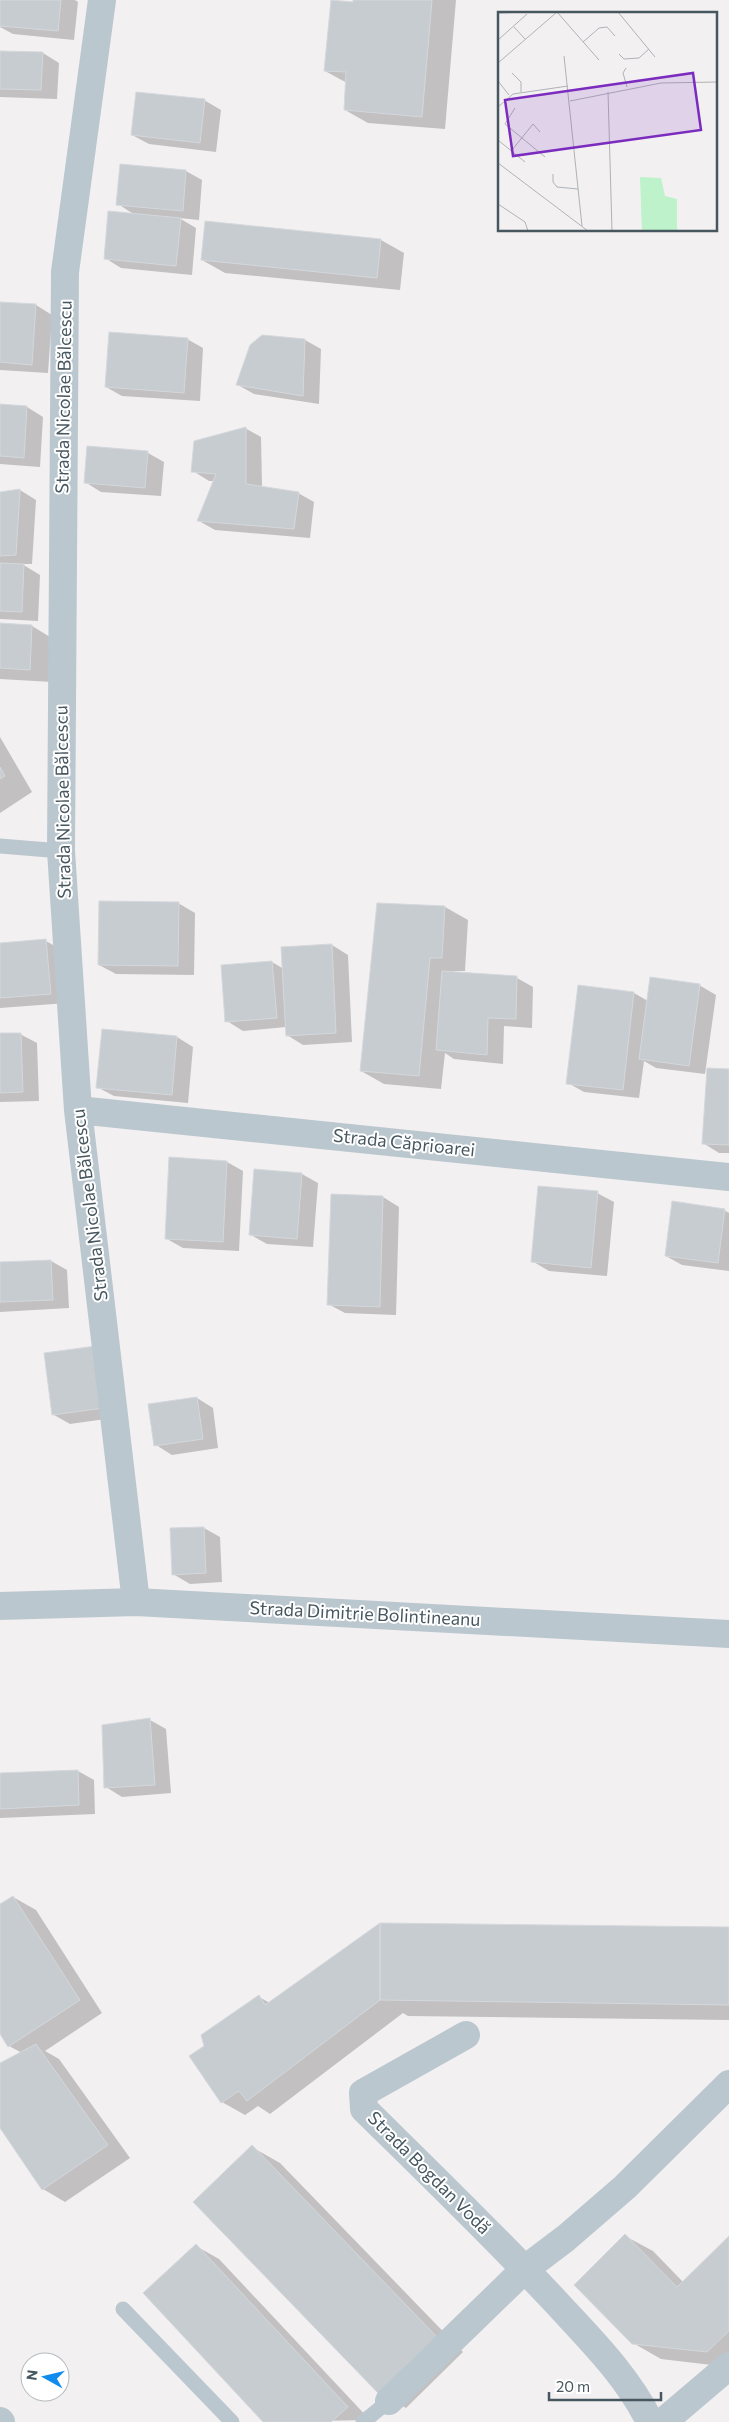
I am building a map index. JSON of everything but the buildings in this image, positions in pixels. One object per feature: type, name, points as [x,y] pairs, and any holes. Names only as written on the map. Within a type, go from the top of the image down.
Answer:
[{"type":"street","name":"Strada Nicolae Bălcescu","points":[[102,0],[65,272],[61,852],[78,1110],[136,1602]]},
{"type":"street","name":"Strada Căprioarei","points":[[78,1110],[729,1177]]},
{"type":"street","name":"Strada Dimitrie Bolintineanu","points":[[0,1606],[136,1602],[729,1634]]},
{"type":"street","name":"Strada Bogdan Vodă","points":[[466,2035],[363,2093],[364,2109],[525,2269],[610,2360],[642,2405],[650,2422]]},
{"type":"street","points":[[389,2401],[525,2269],[566,2238],[625,2187],[729,2084]]},
{"type":"street","points":[[663,2422],[729,2366]]},
{"type":"lane","points":[[0,846],[61,852]]},
{"type":"lane","points":[[123,2309],[232,2422]]},
{"type":"lane","points":[[363,2422],[389,2401]]}]
